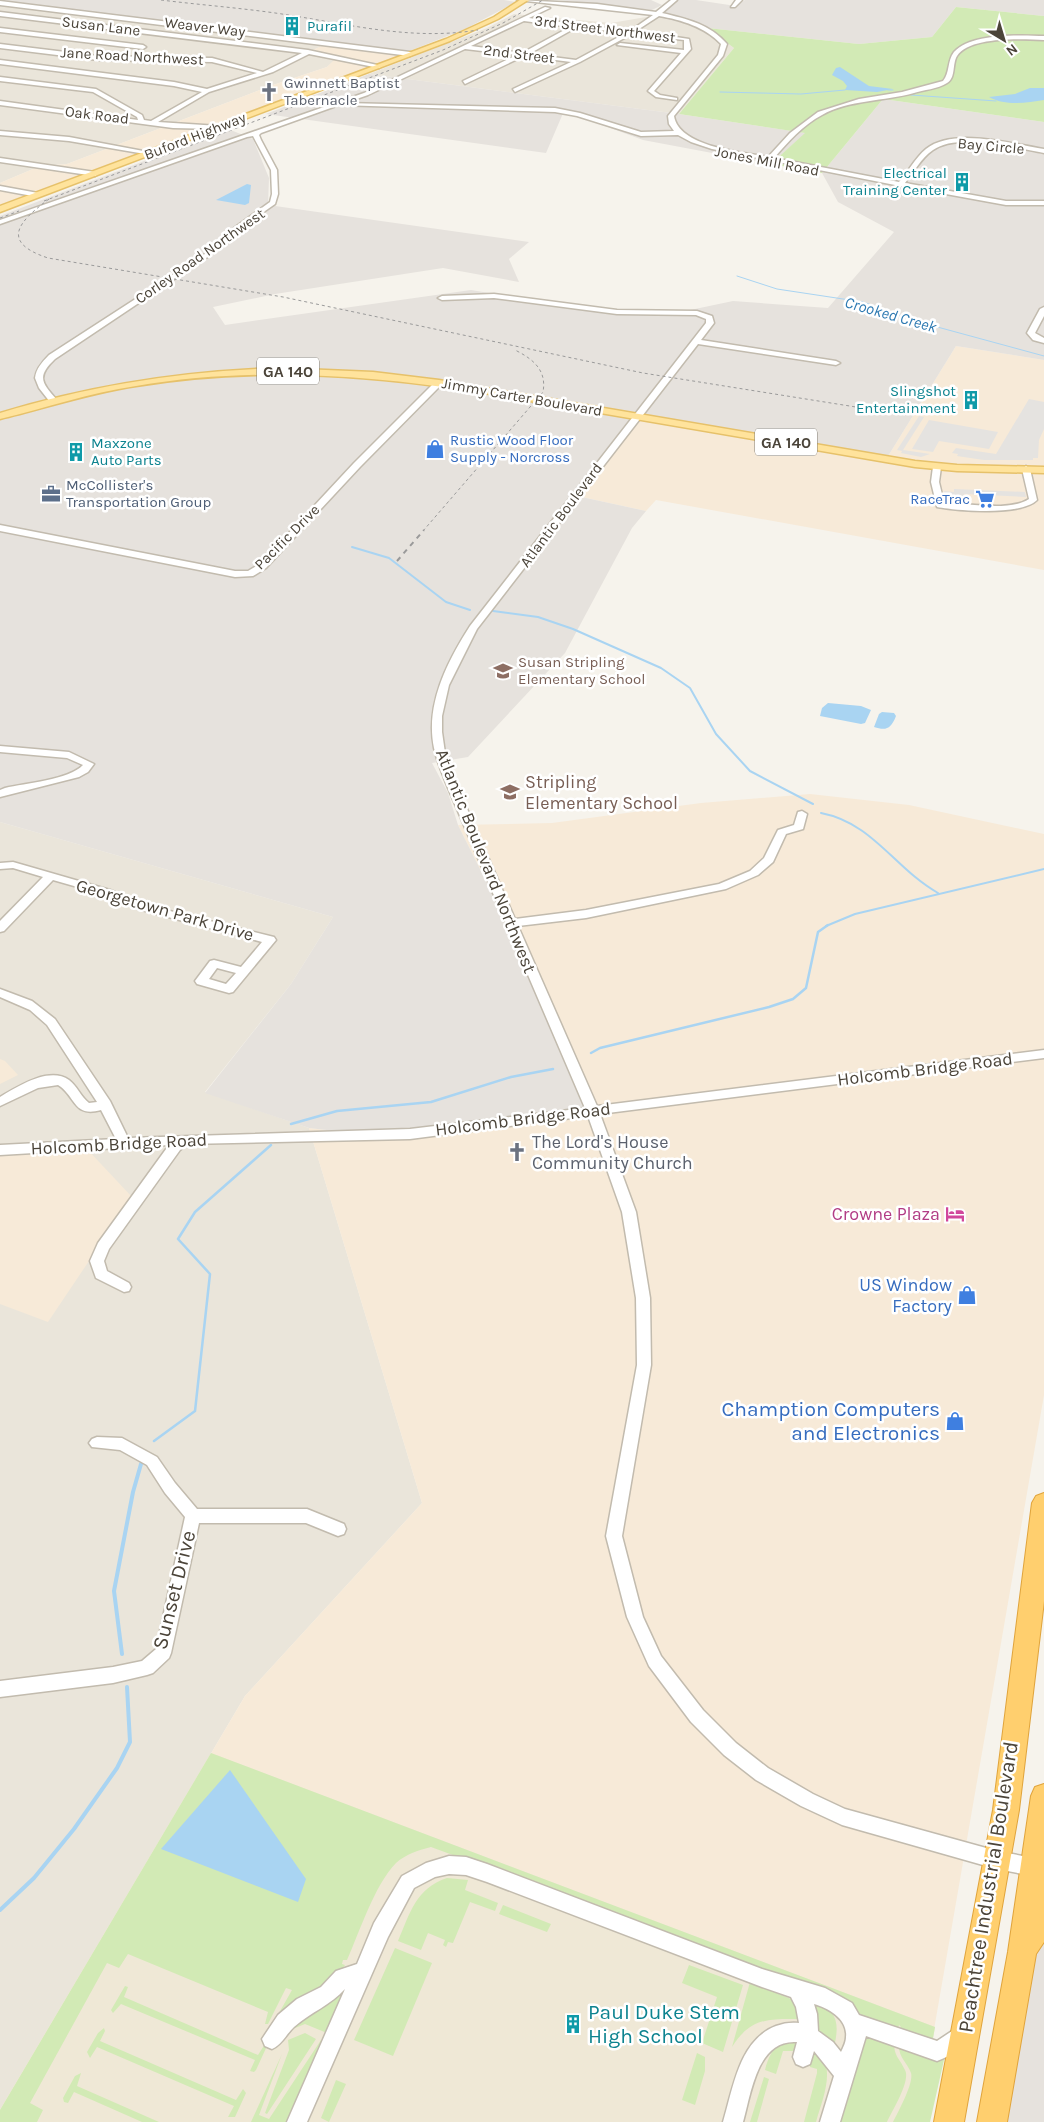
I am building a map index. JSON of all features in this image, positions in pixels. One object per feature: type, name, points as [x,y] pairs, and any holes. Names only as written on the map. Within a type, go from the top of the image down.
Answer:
[{"type":"highway","name":"Peachtree Industrial Boulevard","points":[[949,2122],[1006,1810],[1044,1503]]},
{"type":"highway","points":[[992,2122],[1022,1952],[1040,1869],[1043,1811]]},
{"type":"highway","points":[[1022,1952],[1044,1915]]},
{"type":"main road","name":"Buford Highway","points":[[0,210],[410,54],[477,27],[525,0]]},
{"type":"main road","name":"Jimmy Carter Boulevard","points":[[0,416],[53,400],[127,384],[245,372],[327,372],[439,383],[937,467],[1044,470]]},
{"type":"street","points":[[520,0],[658,15],[705,27],[718,35],[724,44],[720,57],[672,113],[671,124],[678,133]]},
{"type":"street","points":[[515,90],[632,32],[658,15],[674,0]]},
{"type":"street","points":[[734,6],[738,0]]},
{"type":"street","name":"Weaver Way","points":[[0,3],[410,54]]},
{"type":"street","points":[[0,222],[182,156],[246,135],[257,134],[340,105],[547,8]]},
{"type":"street","name":"Susan Lane","points":[[0,14],[308,52],[379,66]]},
{"type":"street","points":[[658,15],[698,28],[710,36],[716,46],[714,53],[668,108]]},
{"type":"street","name":"3rd Street Northwest","points":[[521,19],[686,39],[689,46],[685,52],[651,91],[658,96],[675,99]]},
{"type":"street","points":[[465,82],[522,55],[575,26]]},
{"type":"street","points":[[0,30],[144,47]]},
{"type":"street","points":[[156,40],[167,35]]},
{"type":"street","points":[[771,160],[778,158],[787,149],[802,127],[820,113],[838,106],[903,94],[945,82],[949,77],[949,66],[954,56],[958,50],[969,45],[999,39],[1044,38]]},
{"type":"street","points":[[131,68],[132,59],[150,43]]},
{"type":"street","points":[[620,45],[685,52]]},
{"type":"street","name":"Jane Road Northwest","points":[[0,46],[98,58],[189,58],[212,60],[262,73]]},
{"type":"street","name":"2nd Street","points":[[463,47],[576,61]]},
{"type":"street","points":[[629,54],[639,47]]},
{"type":"street","points":[[152,123],[207,91],[262,73],[290,62],[308,52]]},
{"type":"street","points":[[0,62],[174,84],[207,91]]},
{"type":"street","points":[[100,87],[125,72]]},
{"type":"street","points":[[0,79],[100,87],[140,116],[141,121]]},
{"type":"street","name":"Oak Road","points":[[0,103],[173,126],[216,127]]},
{"type":"street","name":"Jones Mill Road","points":[[340,105],[555,110],[582,115],[638,134],[678,133],[708,146],[982,204],[1041,205]]},
{"type":"street","points":[[194,126],[203,129],[201,133]]},
{"type":"street","name":"Jones Mill Road","points":[[664,126],[671,134],[704,149],[771,160]]},
{"type":"street","points":[[0,134],[69,139],[151,153]]},
{"type":"street","name":"Corley Road Northwest","points":[[53,400],[39,384],[38,375],[42,366],[52,357],[210,252],[236,229],[267,209],[272,203],[275,187],[274,170],[257,134]]},
{"type":"street","name":"Bay Circle","points":[[898,186],[931,148],[940,144],[970,142],[1044,151]]},
{"type":"street","points":[[0,160],[94,174]]},
{"type":"street","points":[[0,188],[38,195]]},
{"type":"street","points":[[442,298],[494,296],[617,312],[697,314],[709,318],[710,323],[635,417]]},
{"type":"street","points":[[1044,309],[1031,333],[1036,338],[1044,341]]},
{"type":"street","points":[[696,341],[836,364]]},
{"type":"street","name":"Pacific Drive","points":[[0,528],[235,574],[250,574],[264,565],[358,465],[439,383]]},
{"type":"street","name":"Atlantic Boulevard","points":[[486,612],[635,417]]},
{"type":"street","points":[[937,467],[935,482],[940,505],[1010,508],[1027,505],[1033,500],[1033,493],[1026,469]]},
{"type":"street","name":"Atlantic Boulevard Northwest","points":[[486,612],[473,628],[450,669],[439,705],[436,728],[439,749],[453,788],[592,1111],[629,1212],[643,1298],[642,1332],[644,1365],[614,1536],[635,1617],[655,1661],[697,1716],[730,1749],[762,1774],[842,1817],[997,1860],[1040,1869]]},
{"type":"street","points":[[0,750],[69,754],[89,764],[85,770],[70,777],[19,786],[0,794]]},
{"type":"street","points":[[512,923],[586,914],[715,890],[737,882],[754,873],[769,860],[782,832],[799,827],[802,814]]},
{"type":"street","points":[[0,866],[14,865],[50,877],[0,928]]},
{"type":"street","name":"Georgetown Park Drive","points":[[50,877],[106,892],[142,907],[270,940],[244,971]]},
{"type":"street","points":[[0,993],[29,1003],[44,1013],[105,1104],[124,1144]]},
{"type":"street","name":"Holcomb Bridge Road","points":[[0,1150],[184,1140],[410,1134],[1044,1054]]},
{"type":"street","points":[[0,1102],[38,1084],[56,1079],[67,1084],[84,1106],[90,1108],[105,1104]]},
{"type":"street","points":[[124,1287],[101,1274],[97,1261],[109,1239],[175,1147],[184,1140]]},
{"type":"street","name":"Sunset Drive","points":[[0,1689],[113,1675],[147,1668],[163,1653],[192,1516],[152,1461],[122,1444],[97,1443]]},
{"type":"street","points":[[192,1516],[307,1516],[338,1529]]},
{"type":"street","points":[[297,2122],[381,1930],[408,1882],[432,1869],[449,1865],[466,1866],[480,1871],[825,1998],[845,2010],[853,2022],[856,2036],[830,2122]]},
{"type":"street","points":[[272,2039],[285,2022],[304,2006],[328,1994],[343,1978],[363,1971]]},
{"type":"street","points":[[797,1989],[808,2012],[810,2022],[802,2057]]},
{"type":"street","points":[[853,2022],[937,2051],[945,2048],[965,2032]]},
{"type":"street","points":[[733,2122],[752,2062],[766,2040],[783,2032],[803,2033],[808,2036],[825,2048],[845,2074]]},
{"type":"shaded area","points":[[0,0],[504,0],[516,2],[465,29],[407,52]]},
{"type":"shaded area","points":[[558,0],[651,0],[662,5],[652,10]]},
{"type":"shaded area","points":[[676,0],[696,0],[736,6],[745,0],[1044,0],[1044,16],[956,7],[932,37],[859,44],[707,28],[652,16],[663,13]]},
{"type":"shaded area","points":[[0,4],[328,43],[307,53],[336,59],[327,67],[270,86],[67,164],[40,166],[0,183]]},
{"type":"shaded area","points":[[514,14],[611,23],[652,16],[707,28],[734,48],[679,114],[369,74],[487,28]]},
{"type":"shaded area","points":[[328,43],[402,55],[0,206],[0,183],[40,166],[67,164],[270,86],[327,67],[335,59],[306,53]]},
{"type":"shaded area","points":[[369,74],[679,114],[806,133],[771,164],[643,140],[564,111],[546,153],[266,114]]},
{"type":"shaded area","points":[[883,99],[1044,122],[1044,360],[956,346],[885,461],[641,415],[577,496],[646,511],[632,528],[565,653],[468,757],[432,763],[448,793],[458,825],[504,917],[590,1113],[396,1138],[309,1128],[205,1093],[291,984],[333,917],[0,822],[0,216],[228,129],[253,139],[269,178],[268,205],[529,242],[509,259],[519,282],[443,268],[275,294],[213,307],[225,325],[471,290],[608,313],[676,313],[733,301],[828,308],[894,232],[838,202],[822,173]]},
{"type":"shaded area","points":[[956,346],[1044,360],[1044,570],[656,500],[646,511],[577,496],[641,415],[885,461]]},
{"type":"shaded area","points":[[1029,399],[1044,402],[1044,429],[1039,440],[1038,458],[1033,458],[1033,460],[984,460],[957,456],[958,454],[952,453],[956,448],[996,454]]},
{"type":"shaded area","points":[[919,416],[924,417],[903,450],[930,454],[921,457],[901,453],[902,451],[897,450]]},
{"type":"shaded area","points":[[929,420],[998,432],[989,449],[939,441],[933,452],[912,449]]},
{"type":"shaded area","points":[[954,489],[1025,492],[1026,497],[964,494],[965,501],[946,501],[944,491],[954,492]]},
{"type":"shaded area","points":[[810,794],[909,805],[1044,834],[1044,1395],[918,2122],[0,2122],[0,2110],[245,1696],[422,1503],[309,1128],[396,1138],[504,917],[458,825],[552,823],[701,803]]},
{"type":"shaded area","points":[[0,822],[333,917],[291,984],[205,1092],[309,1128],[422,1503],[245,1696],[0,2110]]},
{"type":"shaded area","points":[[0,1059],[5,1061],[18,1075],[0,1084]]},
{"type":"shaded area","points":[[86,1148],[132,1197],[48,1322],[0,1304],[0,1155]]},
{"type":"shaded area","points":[[211,1753],[935,2027],[918,2122],[0,2122],[0,2110]]},
{"type":"shaded area","points":[[1044,1907],[1044,2122],[1007,2122]]},
{"type":"green space","points":[[956,7],[1044,16],[1044,122],[883,99],[822,173],[771,164],[805,133],[679,114],[734,48],[707,28],[859,44],[932,37]]},
{"type":"green space","points":[[211,1753],[935,2027],[932,2044],[900,2033],[901,2027],[899,2025],[897,2031],[884,2023],[876,2023],[859,2017],[818,1989],[431,1847],[404,1857],[388,1873],[374,1896],[347,1960],[343,1960],[342,1964],[345,1965],[334,1980],[275,2020],[292,1990],[286,1988],[268,2024],[265,2024],[268,2012],[128,1954],[119,1968],[107,1963],[30,2103],[43,2110],[37,2122],[0,2122],[0,2110]]},
{"type":"green space","points":[[447,1878],[468,1880],[465,1890],[498,1903],[495,1911],[470,1902],[453,1943],[448,1942],[446,1947],[443,1945],[445,1940],[428,1933],[421,1950],[398,1941],[415,1903],[421,1895],[436,1882]]},
{"type":"green space","points":[[503,1905],[551,1924],[547,1932],[499,1914]]},
{"type":"green space","points":[[395,1948],[432,1963],[393,2056],[354,2040]]},
{"type":"green space","points":[[689,1965],[743,1985],[723,2052],[702,2043],[717,1997],[682,1983]]},
{"type":"green space","points":[[750,1982],[791,1999],[796,2004],[801,2019],[770,2020],[754,2025],[739,2037],[732,2047]]},
{"type":"green space","points":[[125,1986],[128,1987],[124,1997],[258,2055],[265,2044],[267,2046],[256,2070],[254,2072],[250,2071],[255,2060],[121,2004],[113,2013],[111,2010]]},
{"type":"green space","points":[[348,1986],[327,2033],[305,2024],[290,2030],[291,2022]]},
{"type":"green space","points":[[804,1995],[822,2004],[832,2014],[837,2027],[834,2047],[812,2027]]},
{"type":"green space","points":[[104,2028],[105,2031],[100,2041],[236,2100],[243,2089],[246,2093],[235,2117],[228,2117],[234,2106],[97,2047],[90,2058],[87,2052],[98,2033]]},
{"type":"green space","points":[[305,2033],[316,2039],[267,2114],[265,2113],[289,2050],[288,2040]]},
{"type":"green space","points":[[860,2034],[894,2041],[896,2054],[905,2070],[906,2075],[903,2088],[887,2122],[838,2122]]},
{"type":"green space","points":[[321,2040],[324,2041],[287,2122],[251,2122],[282,2054],[259,2115],[269,2119]]},
{"type":"green space","points":[[784,2041],[797,2042],[795,2051],[783,2051],[776,2074],[765,2070],[771,2054]]},
{"type":"green space","points":[[899,2044],[942,2056],[944,2060],[930,2122],[893,2122],[905,2098],[911,2078],[911,2073],[900,2052]]},
{"type":"green space","points":[[697,2053],[705,2057],[705,2071],[695,2105],[682,2100]]},
{"type":"green space","points":[[818,2053],[824,2059],[826,2067],[827,2076],[824,2096],[816,2122],[804,2122],[817,2073],[817,2069],[810,2067],[809,2063],[813,2054]]},
{"type":"green space","points":[[81,2073],[77,2086],[159,2122],[142,2122],[74,2092],[68,2103],[64,2102],[63,2098],[75,2076]]},
{"type":"green space","points":[[764,2077],[769,2079],[757,2122],[750,2122]]},
{"type":"green space","points":[[336,2080],[346,2084],[329,2122],[321,2118]]},
{"type":"water","points":[[840,67],[869,86],[893,89],[877,92],[845,90],[847,86],[843,81],[832,75],[836,68]]},
{"type":"water","points":[[1030,88],[1044,88],[1044,100],[1009,103],[989,97],[1015,94]]},
{"type":"water","points":[[247,184],[251,185],[249,203],[245,205],[216,200]]},
{"type":"water","points":[[828,703],[861,706],[871,710],[865,723],[861,724],[820,716],[822,708]]},
{"type":"water","points":[[882,712],[894,713],[896,716],[890,726],[885,729],[874,727],[879,714]]},
{"type":"water","points":[[230,1770],[306,1879],[298,1902],[161,1849]]},
{"type":"waterway","points":[[720,92],[801,94],[845,90]]},
{"type":"waterway","points":[[888,90],[893,90]]},
{"type":"waterway","points":[[911,95],[996,101]]},
{"type":"waterway","name":"Crooked Creek","points":[[737,276],[777,289],[863,302],[919,322],[1044,356]]},
{"type":"waterway","points":[[352,547],[389,558],[446,602],[470,610]]},
{"type":"waterway","points":[[493,611],[538,617],[573,629],[661,668],[690,688],[716,734],[750,771],[813,804]]},
{"type":"waterway","points":[[821,813],[839,818],[855,826],[882,847],[922,883],[938,893]]},
{"type":"waterway","points":[[827,925],[855,914],[1044,869]]},
{"type":"waterway","points":[[591,1053],[600,1048],[769,1007],[793,999],[806,988],[818,932],[827,925]]},
{"type":"waterway","points":[[291,1124],[337,1111],[431,1102],[511,1077],[553,1069]]},
{"type":"waterway","points":[[154,1441],[195,1411],[210,1274],[178,1239],[195,1212],[271,1145]]},
{"type":"waterway","points":[[122,1654],[114,1591],[133,1492],[141,1464]]},
{"type":"waterway","points":[[0,1910],[34,1878],[74,1829],[117,1768],[130,1742],[127,1687]]},
{"type":"railway","points":[[161,0],[267,12],[380,30],[428,34],[478,30]]},
{"type":"railway","points":[[49,199],[443,50],[503,23],[543,0]]},
{"type":"railway","points":[[44,201],[49,199]]},
{"type":"railway","points":[[49,199],[29,216],[19,231],[19,238],[24,245],[33,252],[48,258],[283,297],[643,373],[906,415]]},
{"type":"railway","points":[[0,218],[19,211]]},
{"type":"railway","points":[[423,531],[543,392],[544,384],[541,371],[533,361],[515,350]]},
{"type":"railway","points":[[397,561],[424,530]]},
{"type":"place","name":"Purafil","points":[[292,26]]},
{"type":"place","name":"Gwinnett Baptist Tabernacle","points":[[269,92]]},
{"type":"place","name":"Electrical Training Center","points":[[962,182]]},
{"type":"place","name":"Slingshot Entertainment","points":[[971,400]]},
{"type":"place","name":"Rustic Wood Floor Supply - Norcross","points":[[435,449]]},
{"type":"place","name":"Maxzone Auto Parts","points":[[76,452]]},
{"type":"place","name":"McCollister's Transportation Group","points":[[51,494]]},
{"type":"place","name":"RaceTrac","points":[[985,499]]},
{"type":"place","name":"Susan Stripling Elementary School","points":[[503,671]]},
{"type":"place","name":"Stripling Elementary School","points":[[510,792]]},
{"type":"place","name":"The Lord's House Community Church","points":[[517,1152]]},
{"type":"place","name":"Crowne Plaza","points":[[955,1214]]},
{"type":"place","name":"US Window Factory","points":[[967,1295]]},
{"type":"place","name":"Chamption Computers and Electronics","points":[[955,1421]]},
{"type":"place","name":"Paul Duke Stem High School","points":[[573,2024]]}]
